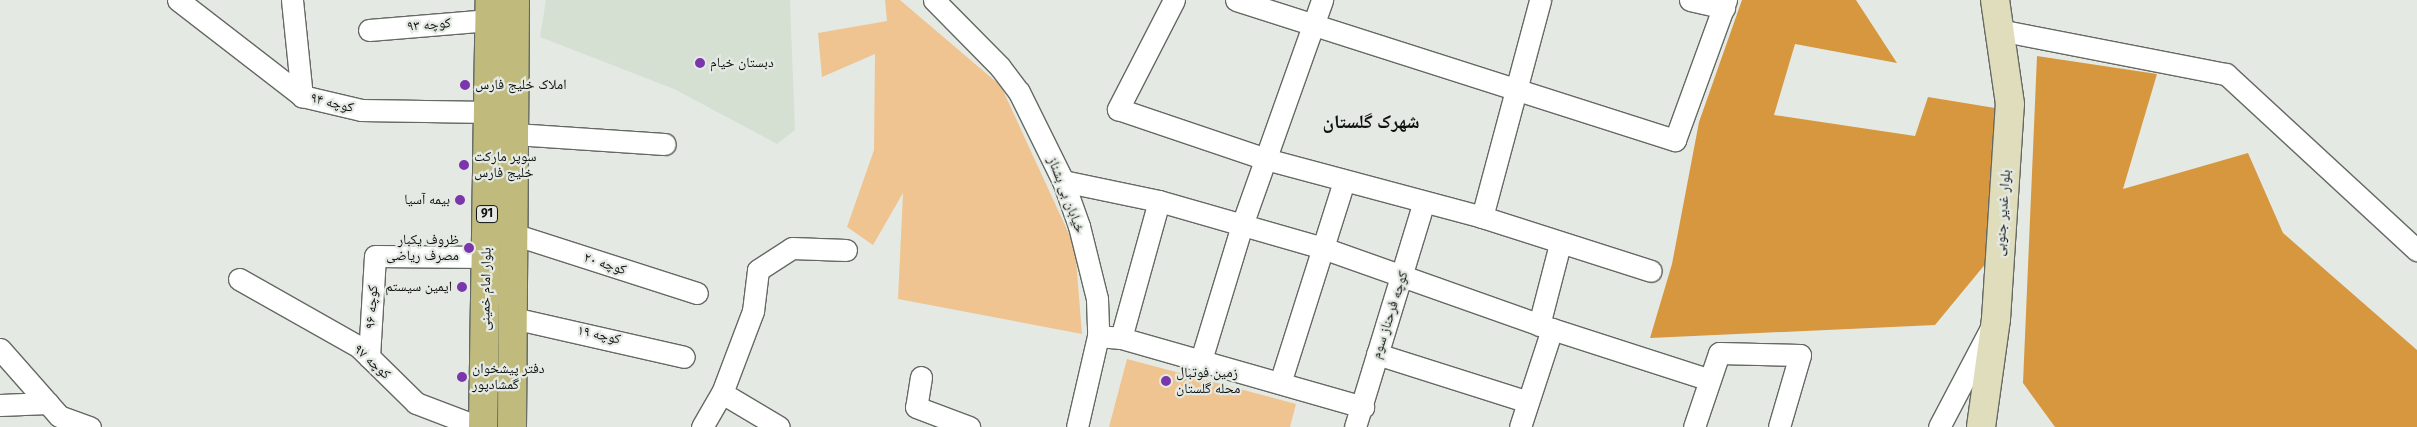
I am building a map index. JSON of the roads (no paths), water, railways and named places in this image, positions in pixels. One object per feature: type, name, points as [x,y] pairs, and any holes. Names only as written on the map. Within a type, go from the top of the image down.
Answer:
[{"type":"main road","name":"بلوار امام خمینی","points":[[483,427],[486,257],[506,118],[515,0]]},
{"type":"main road","name":"بلوار غدیر جنوبی","points":[[1981,427],[1996,319],[2010,104],[1995,0]]},
{"type":"main road","name":"بلوار امام خمینی","points":[[490,10],[506,118],[514,234],[512,427]]},
{"type":"street","name":"کوچه ۹۴","points":[[178,0],[302,96],[360,110],[506,118],[665,144]]},
{"type":"street","points":[[292,0],[302,96]]},
{"type":"street","name":"خیابان بی بشناز","points":[[934,0],[1000,67],[1019,92],[1063,181],[1089,260],[1097,299],[1098,336],[1076,427]]},
{"type":"street","points":[[1174,0],[1118,109],[1266,159],[1423,204],[1482,216],[1560,244],[1651,272]]},
{"type":"street","points":[[1236,0],[1675,140],[1725,4],[1690,0]]},
{"type":"street","points":[[1202,360],[1242,225],[1315,25],[1322,0]]},
{"type":"street","points":[[1482,216],[1540,0]]},
{"type":"street","name":"کوچه ۹۳","points":[[369,30],[490,10]]},
{"type":"street","points":[[1999,30],[2226,74],[2417,250]]},
{"type":"street","points":[[1063,181],[1159,201],[1323,248],[1546,327],[1707,379]]},
{"type":"street","points":[[1280,383],[1344,181]]},
{"type":"street","points":[[1121,338],[1159,201]]},
{"type":"street","name":"کوچه فرحناز سوم","points":[[1356,427],[1377,354],[1403,276],[1423,204]]},
{"type":"street","name":"کوچه ۲۰","points":[[514,234],[697,294]]},
{"type":"street","points":[[1520,427],[1546,327],[1560,244]]},
{"type":"street","points":[[702,427],[722,393],[753,311],[758,270],[792,248],[846,250]]},
{"type":"street","name":"کوچه ۹۶","points":[[369,357],[375,256],[486,257]]},
{"type":"street","name":"کوچه ۹۷","points":[[239,279],[359,347],[416,403],[479,427]]},
{"type":"street","name":"کوچه ۱۹","points":[[513,318],[684,357]]},
{"type":"street","points":[[1939,427],[1996,319]]},
{"type":"street","points":[[1098,336],[1121,338],[1363,407]]},
{"type":"street","points":[[0,349],[59,416],[90,427]]},
{"type":"street","points":[[1694,427],[1707,379],[1719,353],[1800,355],[1779,427]]},
{"type":"street","points":[[1377,354],[1528,402]]},
{"type":"street","points":[[921,378],[916,407],[969,427]]},
{"type":"street","points":[[722,393],[779,427]]},
{"type":"street","points":[[0,405],[48,403]]},
{"type":"place","name":"دبستان خیام","points":[[700,63]]},
{"type":"place","name":"املاک خلیج فارس","points":[[465,85]]},
{"type":"place","name":"سوپر مارکت خلیج فارس","points":[[464,165]]},
{"type":"place","name":"بیمه آسیا","points":[[460,200]]},
{"type":"place","name":"ظروف یکبار مصرف ریاضی","points":[[469,248]]},
{"type":"place","name":"ایمین سیستم","points":[[462,287]]},
{"type":"place","name":"دفتر پیشخوان گمشادپور","points":[[462,377]]},
{"type":"place","name":"زمین فوتبال محله گلستان","points":[[1166,381]]},
{"type":"district","name":"شهرک گلستان","points":[[1371,122]]}]
